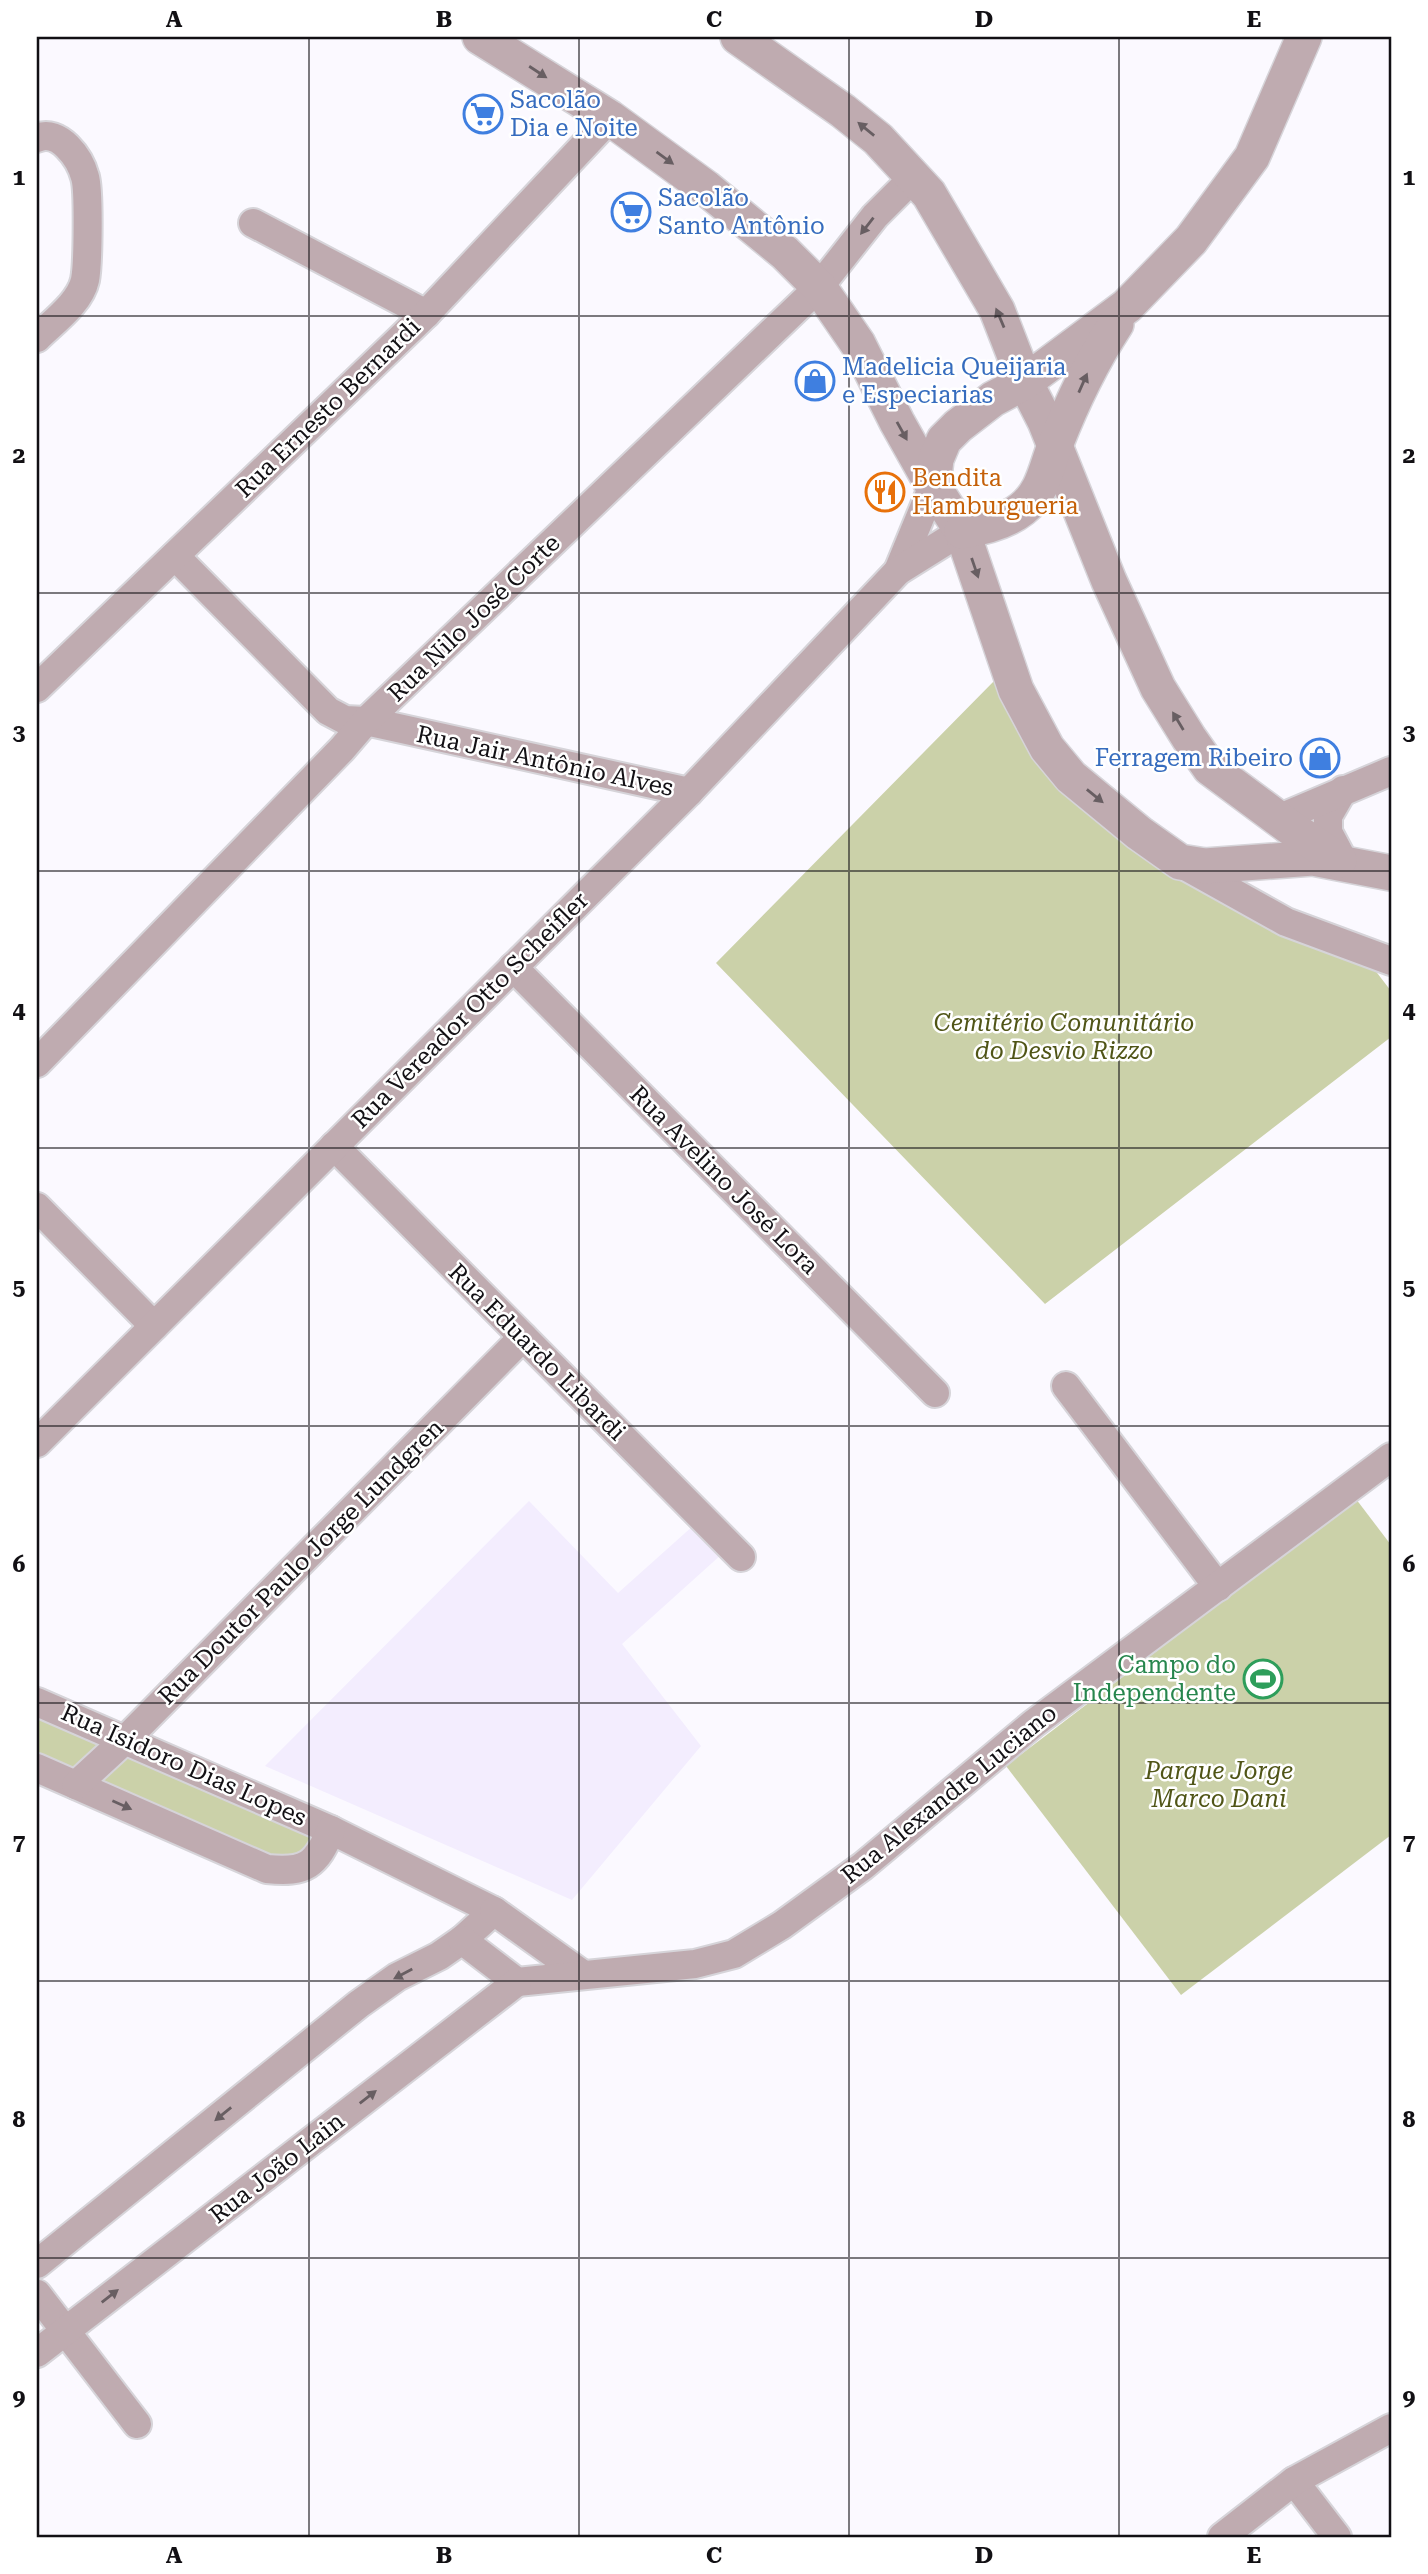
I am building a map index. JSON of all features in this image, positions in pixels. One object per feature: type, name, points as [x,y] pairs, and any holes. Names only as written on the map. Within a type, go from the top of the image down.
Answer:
[{"type":"street","points":[[489,42],[531,37]]},
{"type":"street","points":[[738,37],[878,139],[929,194],[997,310],[1109,581],[1158,688],[1210,768],[1285,824],[1346,864],[1391,887]]},
{"type":"street","points":[[1127,306],[1191,240],[1252,157],[1304,37]]},
{"type":"street","points":[[489,42],[610,118],[706,188],[785,253],[819,287],[858,344],[933,486],[962,531],[1016,690],[1047,748],[1071,776],[1139,833],[1286,922],[1391,961]]},
{"type":"street","name":"Rua Ernesto Bernardi","points":[[37,688],[426,314],[610,118]]},
{"type":"street","points":[[37,338],[73,302],[85,281],[88,193],[85,176],[75,158],[49,139]]},
{"type":"street","name":"Rua Nilo José Corte","points":[[37,1063],[342,749],[366,721],[819,287],[875,216],[914,177]]},
{"type":"street","points":[[253,223],[426,314]]},
{"type":"street","name":"Rua Vereador Otto Scheifler","points":[[898,571],[933,486],[936,459],[944,440],[993,399],[1025,382],[1127,306]]},
{"type":"street","name":"Rua Vereador Otto Scheifler","points":[[37,1443],[690,792],[898,571],[962,531],[986,525],[1021,510],[1042,487],[1055,445],[1094,358],[1127,306]]},
{"type":"street","name":"Rua Jair Antônio Alves","points":[[175,556],[328,711],[345,720],[366,721],[690,792]]},
{"type":"street","points":[[1192,864],[1263,844],[1285,824],[1343,790],[1391,771]]},
{"type":"street","points":[[1343,790],[1328,816],[1328,832],[1346,864]]},
{"type":"street","points":[[1192,864],[1313,858],[1391,873]]},
{"type":"street","name":"Rua Avelino José Lora","points":[[513,967],[935,1393]]},
{"type":"street","name":"Rua Eduardo Libardi","points":[[334,1146],[741,1557]]},
{"type":"street","points":[[37,1208],[154,1326]]},
{"type":"street","name":"Rua Doutor Paulo Jorge Lundgren","points":[[76,1785],[126,1739],[523,1337]]},
{"type":"street","points":[[1066,1385],[1218,1587]]},
{"type":"street","name":"Rua Alexandre Luciano","points":[[517,1982],[695,1964],[734,1954],[782,1925],[863,1866],[1034,1724],[1391,1457]]},
{"type":"street","name":"Rua Isidoro Dias Lopes","points":[[37,1702],[331,1830],[494,1912],[582,1974]]},
{"type":"street","name":"Rua Isidoro Dias Lopes","points":[[37,1768],[267,1870],[292,1871],[311,1864],[322,1851],[331,1830]]},
{"type":"street","points":[[37,2264],[359,2004],[397,1977],[439,1956],[494,1912]]},
{"type":"street","points":[[462,1940],[517,1982]]},
{"type":"street","name":"Rua João Lain","points":[[37,2353],[517,1982]]},
{"type":"street","points":[[37,2294],[137,2424]]},
{"type":"street","points":[[1222,2537],[1294,2481],[1391,2428]]},
{"type":"street","points":[[1294,2481],[1337,2537]]},
{"type":"shaded area","points":[[529,1501],[618,1593],[694,1525],[722,1554],[622,1644],[701,1746],[572,1900],[265,1766]]},
{"type":"green space","name":"Cemitério Comunitário do Desvio Rizzo","points":[[995,680],[1046,773],[1371,965],[1391,991],[1391,1037],[1045,1304],[716,963]]},
{"type":"green space","name":"Campo do Independente","points":[[1356,1499],[1391,1545],[1391,1835],[1181,1995],[1006,1766]]},
{"type":"green space","points":[[37,1712],[105,1741],[73,1778],[37,1762]]},
{"type":"green space","points":[[125,1753],[311,1833],[309,1853],[291,1867],[95,1786]]},
{"type":"place","name":"Sacolão Dia e Noite","points":[[483,114]]},
{"type":"place","name":"Sacolão Santo Antônio","points":[[631,212]]},
{"type":"place","name":"Madelicia Queijaria e Especiarias","points":[[815,381]]},
{"type":"place","name":"Bendita Hamburgueria","points":[[885,492]]},
{"type":"place","name":"Ferragem Ribeiro","points":[[1320,758]]},
{"type":"place","name":"Campo do Independente","points":[[1263,1679]]},
{"type":"park label","name":"Parque Jorge Marco Dani","points":[[1219,1785]]}]
